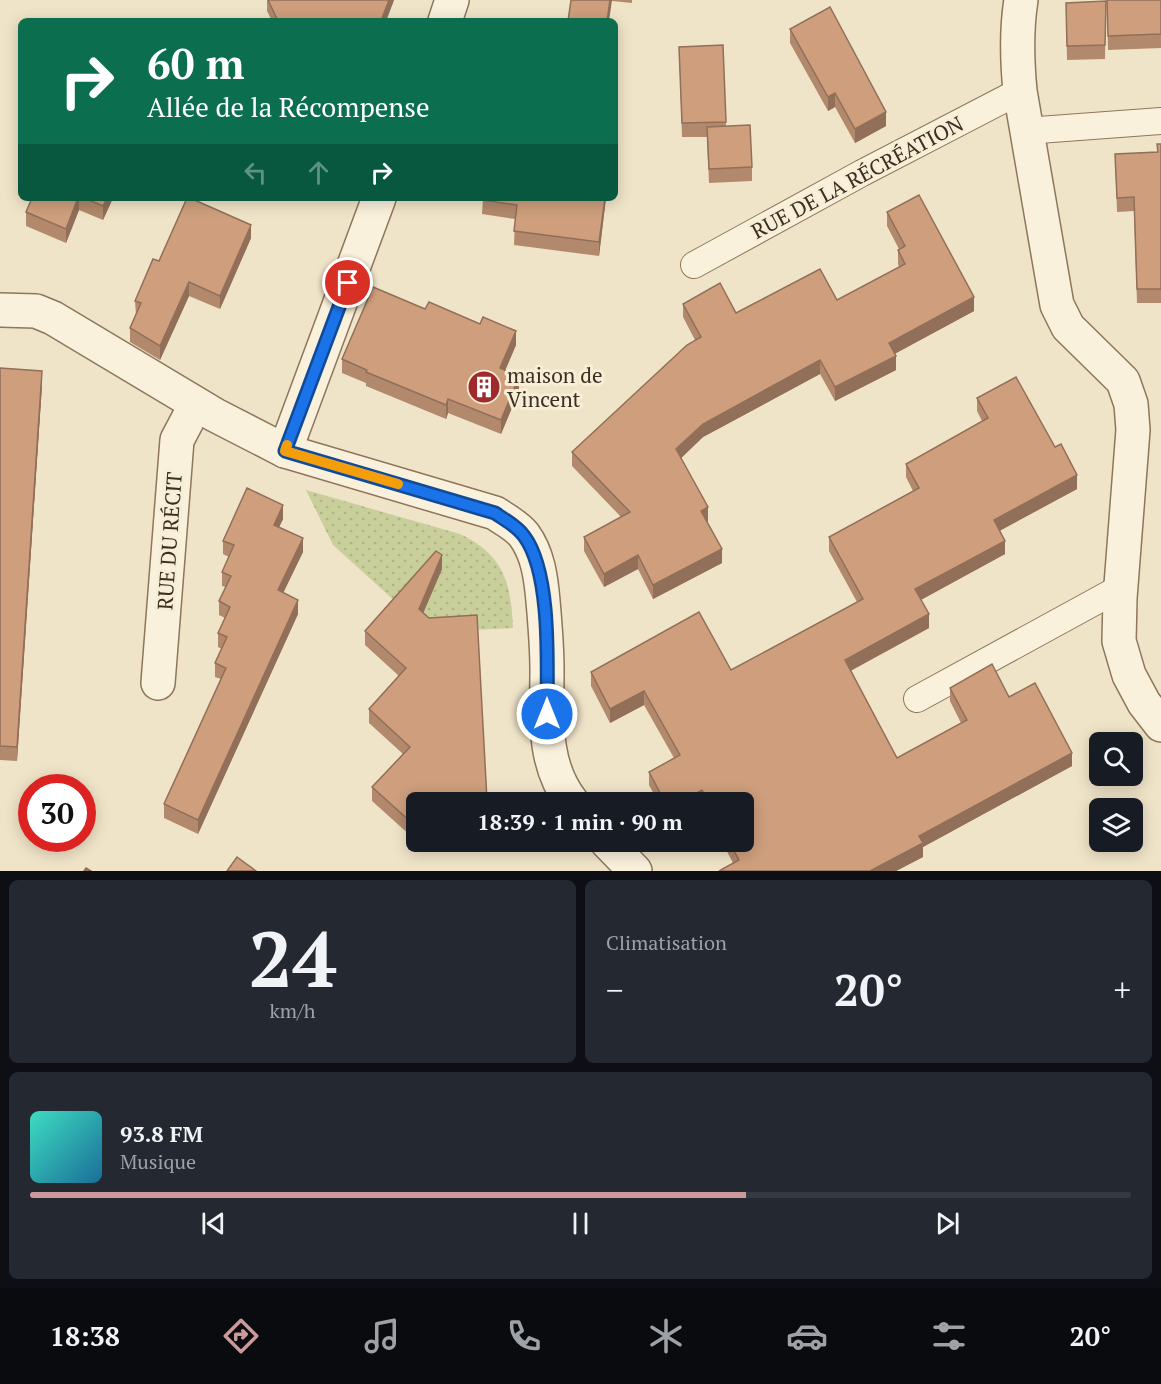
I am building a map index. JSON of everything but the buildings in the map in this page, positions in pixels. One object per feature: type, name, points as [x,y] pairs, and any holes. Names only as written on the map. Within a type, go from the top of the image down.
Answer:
[{"type":"street","points":[[446,18],[452,0]]},
{"type":"street","points":[[1021,0],[1017,50],[1020,91],[1025,131],[1057,305],[1068,327],[1123,381],[1131,405],[1133,430],[1120,588],[1119,641],[1129,675],[1144,703],[1161,725]]},
{"type":"street","points":[[285,451],[379,201]]},
{"type":"street","points":[[0,310],[36,312],[53,318],[242,431],[285,451],[495,513],[514,525],[525,536],[537,561],[546,626],[549,747],[552,766],[564,792]]},
{"type":"street","name":"RUE DU RÉCIT","points":[[158,683],[177,440],[196,404]]},
{"type":"street","points":[[617,852],[635,871]]},
{"type":"lane","name":"RUE DE LA RÉCRÉATION","points":[[694,265],[862,173],[1020,91]]},
{"type":"lane","points":[[1025,131],[1161,121]]},
{"type":"lane","points":[[917,699],[1120,588]]},
{"type":"green space","points":[[306,490],[460,534],[475,542],[496,561],[502,572],[510,597],[513,628],[429,632],[333,545]]},
{"type":"slow traffic","points":[[287,445],[285,451],[398,484]]},
{"type":"place","name":"maison de Vincent","points":[[484,387]]},
{"type":"route","points":[[348,283],[285,451],[495,513],[514,525],[525,536],[537,561],[542,586],[546,626],[547,714]]}]
